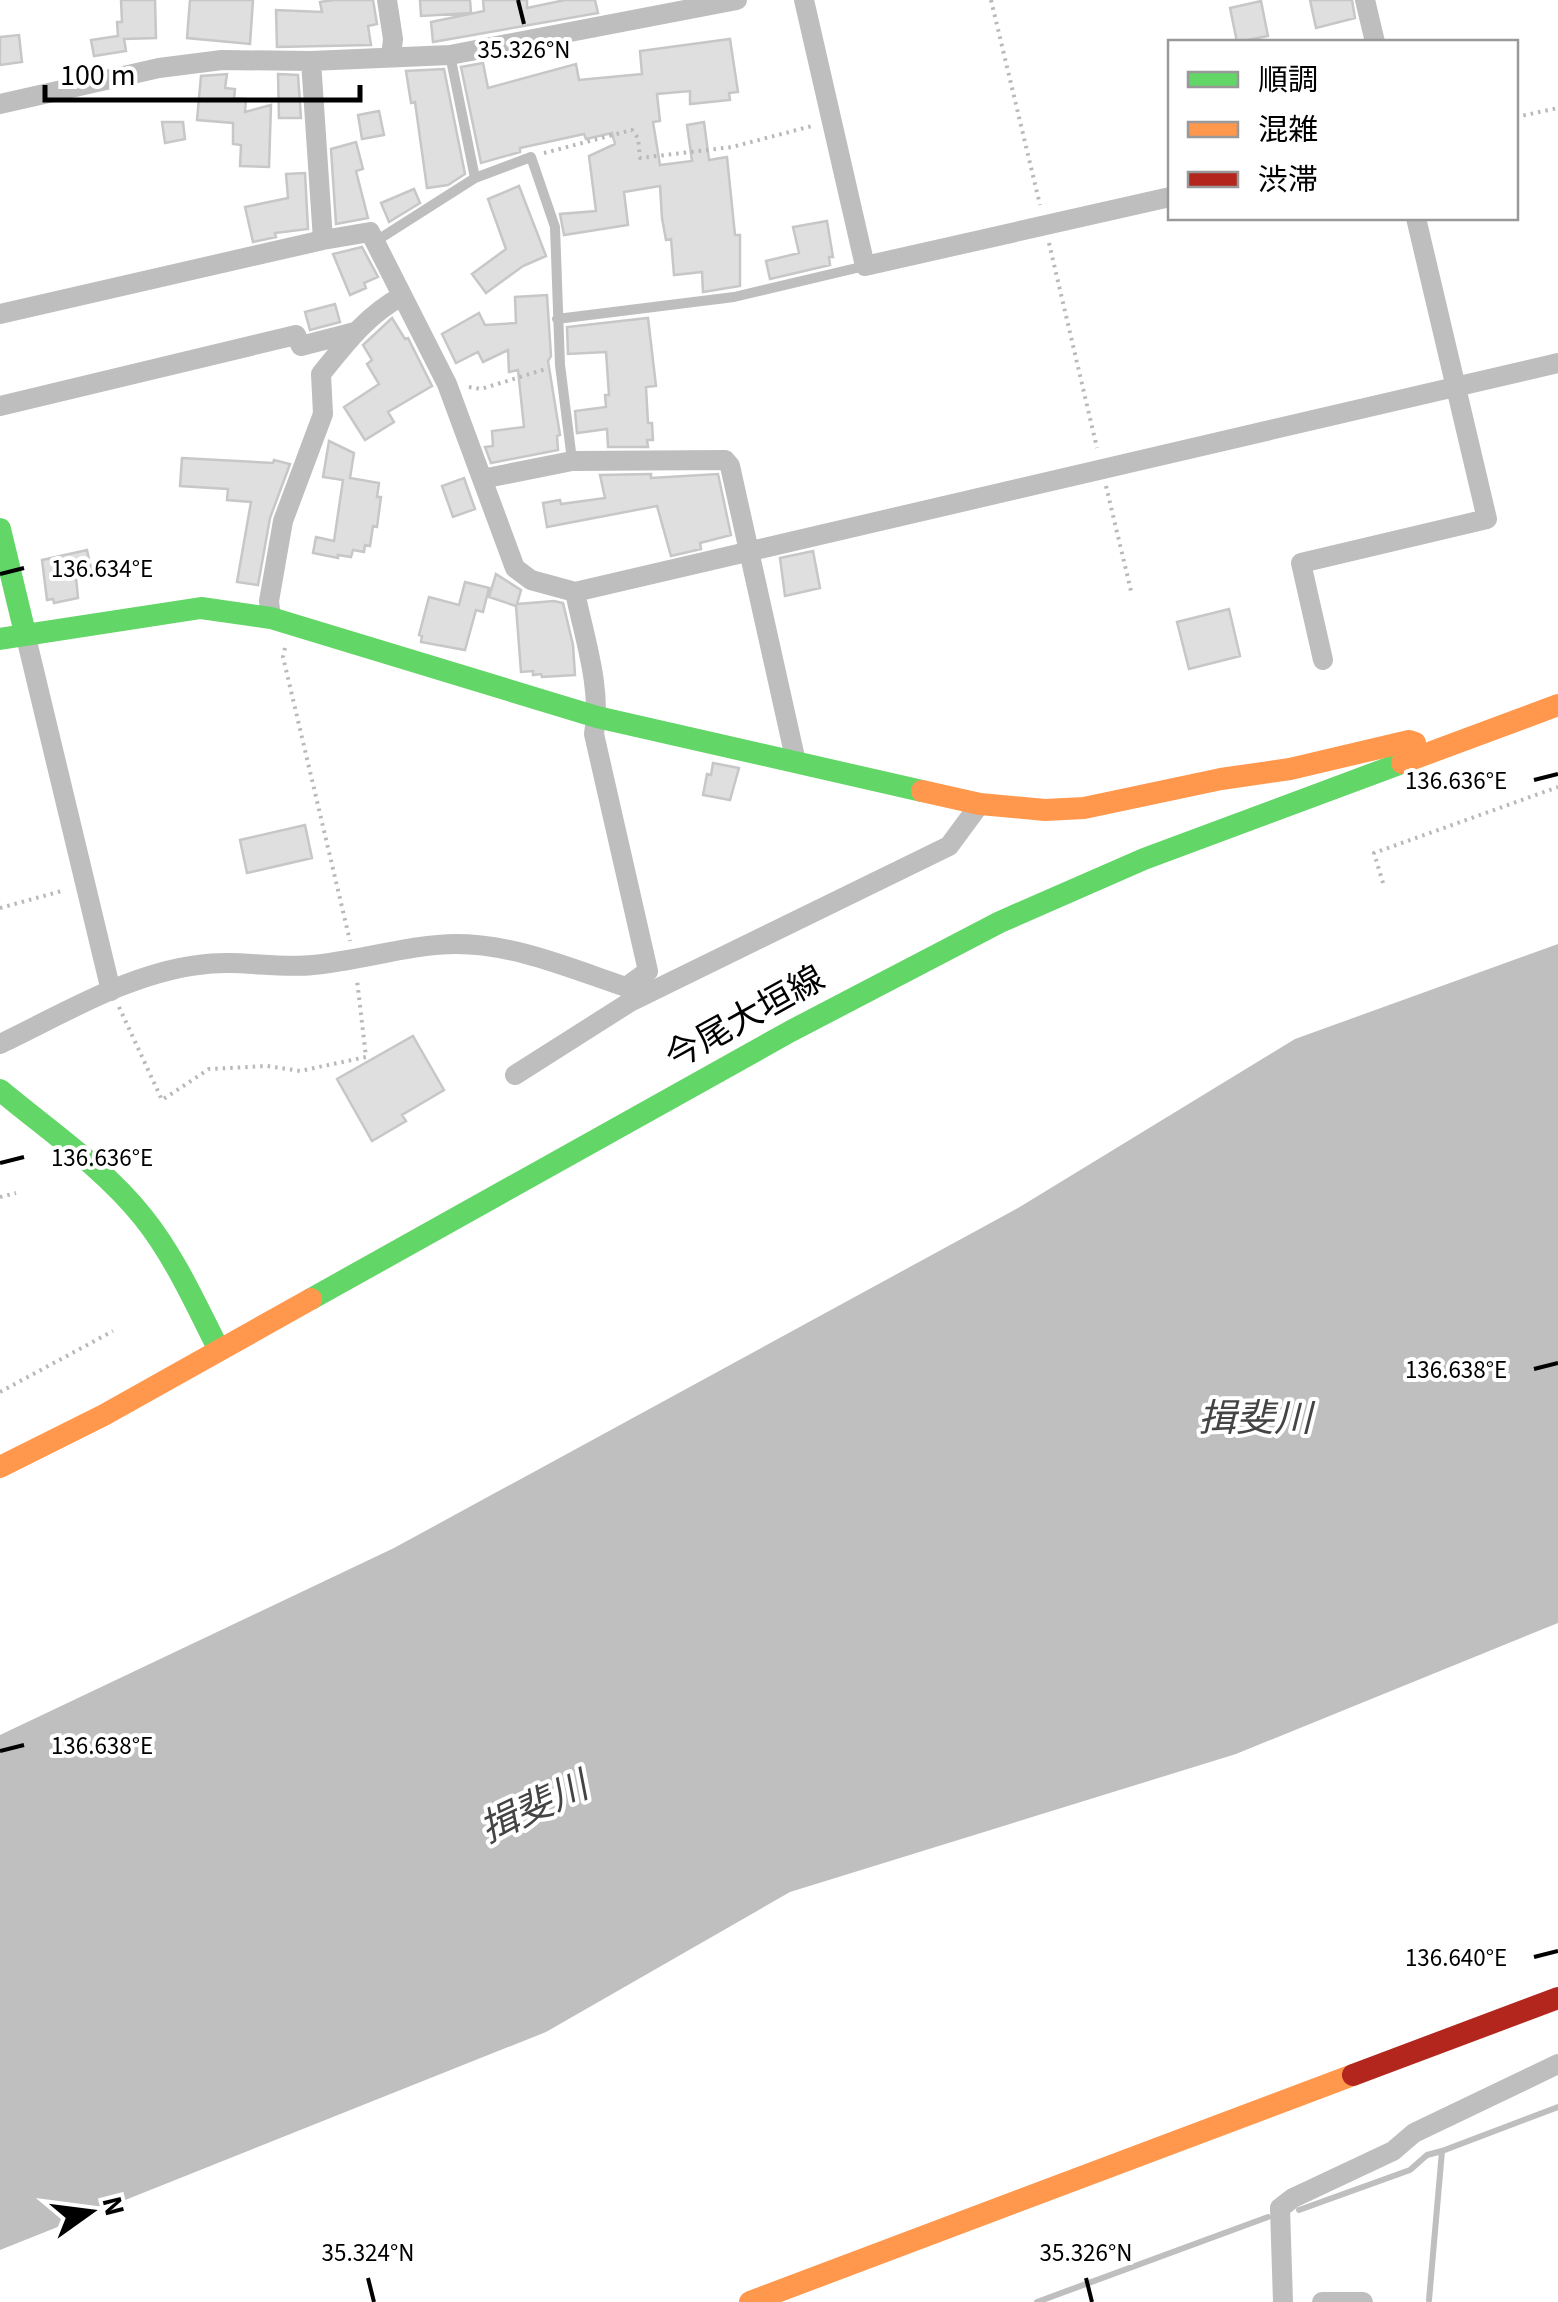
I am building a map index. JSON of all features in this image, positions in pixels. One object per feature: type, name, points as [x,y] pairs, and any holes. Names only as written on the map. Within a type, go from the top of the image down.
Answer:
[{"type":"street","points":[[386,0],[393,39],[391,57]]},
{"type":"street","points":[[0,104],[159,68],[222,60],[450,56],[737,0]]},
{"type":"street","points":[[804,0],[865,266],[1168,198]]},
{"type":"street","points":[[1365,0],[1375,40]]},
{"type":"street","points":[[311,60],[323,240]]},
{"type":"street","points":[[1323,660],[1301,563],[1488,519],[1416,220]]},
{"type":"street","points":[[0,314],[370,232],[447,384],[514,568],[531,580],[575,592],[1558,363]]},
{"type":"street","points":[[280,621],[269,601],[283,521],[323,414],[322,374],[378,309],[402,296]]},
{"type":"street","points":[[0,406],[296,335],[301,346],[355,332]]},
{"type":"street","points":[[482,479],[572,462],[724,460],[730,466],[796,762]]},
{"type":"street","points":[[0,529],[111,991]]},
{"type":"street","points":[[0,1044],[111,991],[196,965],[242,962],[307,966],[452,944],[487,946],[534,956],[626,987],[648,971],[594,734],[595,692],[575,592]]},
{"type":"street","points":[[0,638],[201,608],[280,621],[597,716],[980,804],[1044,810],[1084,808],[1410,742],[1438,748]]},
{"type":"street","name":"今尾大垣線","points":[[0,1467],[104,1414],[774,1041],[1000,922],[1144,859],[1558,704]]},
{"type":"street","points":[[515,1075],[630,1002],[949,846],[980,804]]},
{"type":"street","points":[[0,1090],[139,1212],[166,1250],[219,1350]]},
{"type":"street","points":[[750,2302],[1558,1998]]},
{"type":"street","points":[[1282,2302],[1280,2208],[1293,2198],[1393,2151],[1414,2132],[1558,2064]]},
{"type":"street","points":[[1322,2302],[1364,2302]]},
{"type":"lane","points":[[450,56],[476,178]]},
{"type":"lane","points":[[376,241],[476,178],[530,157],[555,227],[560,365],[572,462]]},
{"type":"lane","points":[[557,319],[734,297],[865,266]]},
{"type":"path","points":[[992,0],[1132,591]]},
{"type":"path","points":[[1518,117],[1558,108]]},
{"type":"path","points":[[530,157],[632,130],[638,138],[640,158],[732,146],[832,121]]},
{"type":"path","points":[[447,384],[482,389],[560,365]]},
{"type":"path","points":[[111,991],[162,1100],[209,1069],[266,1066],[300,1071],[366,1057],[355,960],[284,657],[280,621]]},
{"type":"path","points":[[1383,883],[1374,852],[1558,787]]},
{"type":"path","points":[[0,908],[84,885]]},
{"type":"path","points":[[0,1196],[16,1193]]},
{"type":"path","points":[[0,1392],[113,1331]]},
{"type":"water","name":"揖斐川","points":[[1558,944],[1558,1623],[1236,1754],[790,1892],[546,2032],[0,2250],[0,1735],[394,1548],[1018,1208],[1295,1039]]},
{"type":"building","points":[[121,0],[155,0],[156,38],[124,39],[126,51],[94,56],[91,40],[118,36]]},
{"type":"building","points":[[190,0],[253,0],[250,44],[187,38]]},
{"type":"building","points":[[373,0],[377,24],[368,26],[371,45],[277,47],[276,10],[322,12],[320,2]]},
{"type":"building","points":[[420,0],[470,0],[471,13],[421,16]]},
{"type":"building","points":[[483,0],[527,0],[527,8],[565,0],[595,0],[598,13],[433,42],[431,22],[484,11]]},
{"type":"building","points":[[1310,0],[1352,0],[1355,18],[1316,28]]},
{"type":"building","points":[[1261,1],[1268,36],[1237,40],[1230,8]]},
{"type":"building","points":[[19,35],[22,62],[0,65],[0,37]]},
{"type":"building","points":[[730,39],[738,92],[729,93],[730,100],[690,104],[690,91],[657,94],[660,121],[653,122],[660,165],[692,161],[687,125],[704,122],[709,160],[727,157],[735,235],[740,235],[740,286],[703,292],[702,272],[674,275],[660,186],[624,192],[628,225],[564,235],[560,214],[596,211],[589,156],[615,144],[612,133],[586,139],[584,134],[520,148],[520,152],[481,163],[461,67],[483,63],[488,88],[576,64],[579,80],[642,74],[640,51]]},
{"type":"building","points":[[444,69],[465,174],[448,185],[427,188],[415,102],[411,103],[406,71]]},
{"type":"building","points":[[227,74],[225,88],[235,89],[234,98],[246,99],[245,112],[271,105],[269,167],[240,166],[241,145],[233,144],[233,123],[197,120],[201,76]]},
{"type":"building","points":[[278,74],[298,75],[301,118],[279,118]]},
{"type":"building","points":[[379,111],[384,135],[362,139],[358,115]]},
{"type":"building","points":[[162,122],[183,122],[185,139],[165,143]]},
{"type":"building","points":[[356,142],[363,169],[356,171],[368,218],[336,224],[331,149]]},
{"type":"building","points":[[305,173],[308,229],[275,233],[276,237],[253,242],[245,207],[288,198],[286,174]]},
{"type":"building","points":[[519,186],[546,256],[523,266],[486,293],[472,274],[506,249],[488,199]]},
{"type":"building","points":[[414,189],[420,203],[389,222],[381,203]]},
{"type":"building","points":[[827,221],[833,257],[829,257],[830,265],[770,279],[766,261],[799,253],[793,227]]},
{"type":"building","points":[[362,247],[378,277],[350,295],[333,254]]},
{"type":"building","points":[[547,295],[551,356],[548,361],[560,435],[558,450],[491,463],[485,447],[493,446],[492,431],[524,427],[518,370],[509,372],[508,350],[483,362],[478,352],[456,363],[442,334],[479,313],[485,325],[516,323],[515,297]]},
{"type":"building","points":[[335,304],[340,322],[310,330],[305,312]]},
{"type":"building","points":[[392,318],[408,338],[432,386],[388,412],[394,422],[365,440],[344,407],[379,384],[367,364],[372,360],[363,345]]},
{"type":"building","points":[[648,318],[656,386],[646,387],[653,440],[647,440],[648,447],[608,447],[607,429],[577,433],[575,411],[606,407],[606,352],[568,354],[567,327]]},
{"type":"building","points":[[329,441],[354,453],[350,478],[379,483],[377,527],[373,526],[370,546],[365,545],[364,552],[353,550],[351,557],[313,553],[316,537],[334,541],[343,480],[323,477]]},
{"type":"building","points":[[182,458],[273,463],[274,460],[290,464],[270,518],[258,585],[237,582],[251,502],[227,500],[228,489],[180,486]]},
{"type":"building","points":[[651,474],[651,478],[718,474],[731,535],[700,543],[701,549],[671,556],[657,506],[547,527],[543,503],[605,498],[600,475]]},
{"type":"building","points":[[464,478],[475,509],[453,517],[442,486]]},
{"type":"building","points":[[87,550],[92,573],[76,577],[78,598],[54,603],[53,599],[47,600],[42,560]]},
{"type":"building","points":[[813,551],[820,588],[785,596],[780,558]]},
{"type":"building","points":[[496,574],[521,590],[517,604],[563,603],[575,675],[542,677],[533,675],[533,671],[521,672],[516,606],[489,597]]},
{"type":"building","points":[[465,582],[489,588],[483,612],[476,610],[465,650],[421,642],[419,635],[429,597],[459,605]]},
{"type":"building","points":[[1229,609],[1240,656],[1189,669],[1177,622]]},
{"type":"building","points":[[713,763],[739,768],[730,800],[703,795]]},
{"type":"building","points":[[305,825],[312,858],[247,873],[240,840]]},
{"type":"building","points":[[413,1036],[444,1090],[402,1115],[406,1121],[372,1141],[337,1079]]},
{"type":"waterway","points":[[1442,2151],[1558,2107]]},
{"type":"waterway","points":[[1299,2210],[1410,2170],[1427,2155],[1442,2151],[1429,2300]]},
{"type":"waterway","points":[[1037,2302],[1268,2217]]},
{"type":"traffic: fast","points":[[0,529],[25,633]]},
{"type":"traffic: fast","points":[[0,639],[201,608],[271,618],[597,717],[922,791]]},
{"type":"traffic: fast","points":[[311,1299],[791,1031],[1000,922],[1144,859],[1402,763]]},
{"type":"traffic: fast","points":[[0,1090],[93,1166],[143,1217],[175,1265],[219,1350]]},
{"type":"traffic: slow","points":[[1402,763],[1558,705]]},
{"type":"traffic: slow","points":[[922,791],[980,804],[1045,810],[1084,808],[1221,779],[1290,769],[1409,741],[1415,743]]},
{"type":"traffic: slow","points":[[0,1467],[104,1415],[311,1299]]},
{"type":"traffic: slow","points":[[750,2302],[1353,2075]]},
{"type":"traffic: jam","points":[[1353,2075],[1558,1998]]}]
